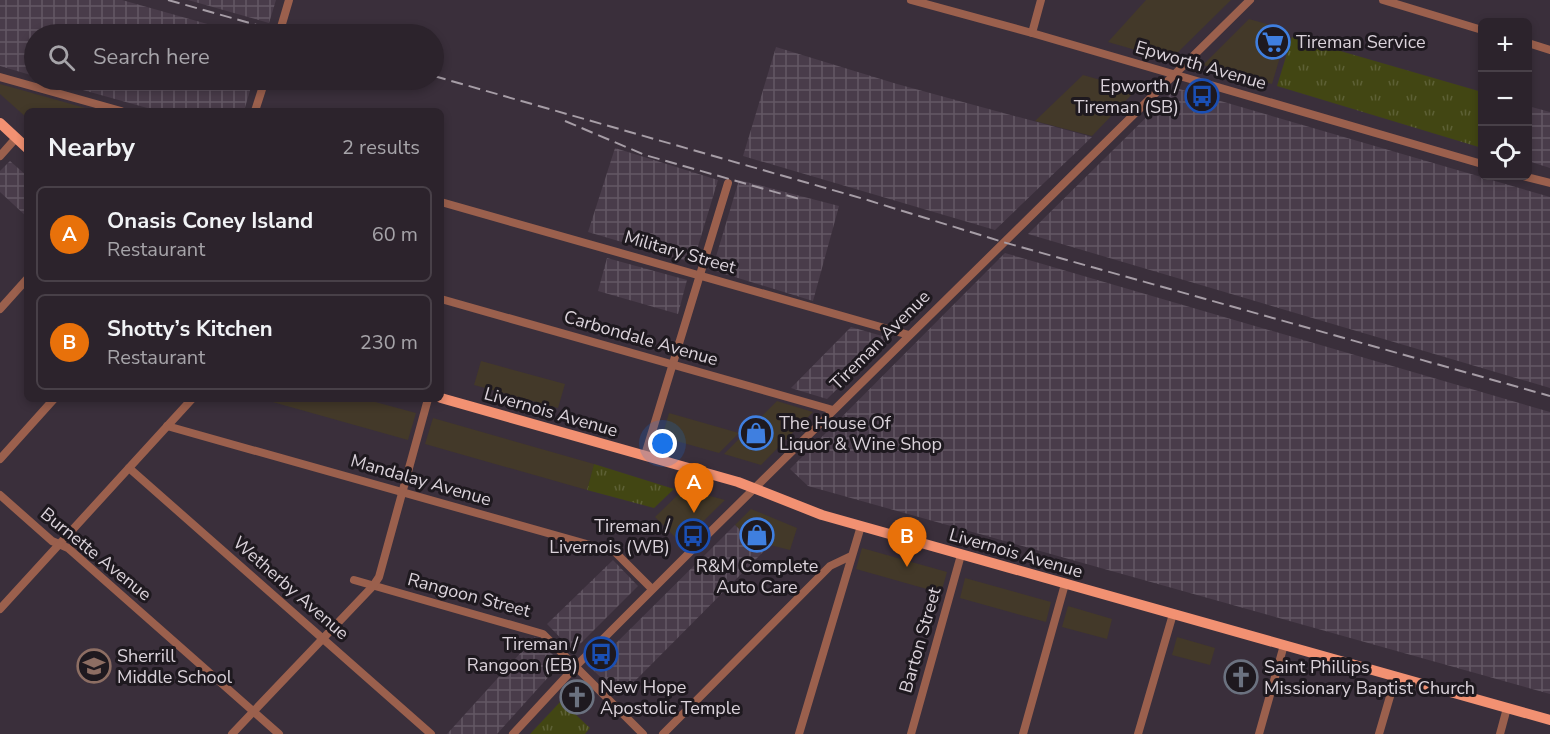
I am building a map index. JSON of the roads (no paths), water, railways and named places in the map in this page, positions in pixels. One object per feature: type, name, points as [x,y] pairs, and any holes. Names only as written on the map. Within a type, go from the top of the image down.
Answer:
[{"type":"main road","points":[[0,123],[24,145]]},
{"type":"main road","name":"Livernois Avenue","points":[[444,399],[754,488],[818,514],[1550,720]]},
{"type":"street","points":[[282,24],[289,0]]},
{"type":"street","name":"Epworth Avenue","points":[[911,0],[1478,163]]},
{"type":"street","points":[[1032,33],[1041,0]]},
{"type":"street","name":"Tireman Avenue","points":[[513,734],[652,589],[1250,0]]},
{"type":"street","points":[[1383,0],[1478,29]]},
{"type":"street","points":[[1532,45],[1550,50]]},
{"type":"street","points":[[0,77],[24,84]]},
{"type":"street","points":[[46,90],[110,108]]},
{"type":"street","points":[[256,108],[262,90]]},
{"type":"street","points":[[0,156],[16,138]]},
{"type":"street","points":[[1532,178],[1550,183]]},
{"type":"street","points":[[645,455],[728,183]]},
{"type":"street","name":"Military Street","points":[[444,203],[909,335]]},
{"type":"street","points":[[0,309],[24,282]]},
{"type":"street","name":"Carbondale Avenue","points":[[444,300],[833,410]]},
{"type":"street","points":[[0,459],[51,402]]},
{"type":"street","points":[[0,609],[189,402]]},
{"type":"street","points":[[232,734],[373,586],[379,576],[427,402]]},
{"type":"street","name":"Mandalay Avenue","points":[[167,426],[615,552],[652,589]]},
{"type":"street","name":"Wetherby Avenue","points":[[129,468],[431,734]]},
{"type":"street","name":"Burnette Avenue","points":[[0,495],[52,541],[68,548],[279,734]]},
{"type":"street","points":[[800,734],[861,526]]},
{"type":"street","name":"Barton Street","points":[[911,734],[961,555]]},
{"type":"street","points":[[663,734],[830,566],[851,556]]},
{"type":"street","name":"Rangoon Street","points":[[354,580],[543,634],[644,734]]},
{"type":"street","points":[[1023,734],[1065,584]]},
{"type":"street","points":[[1138,734],[1173,614]]},
{"type":"street","points":[[1259,734],[1284,645]]},
{"type":"street","points":[[1379,734],[1396,676]]},
{"type":"street","points":[[1500,734],[1507,708]]},
{"type":"railway","points":[[168,0],[253,24]]},
{"type":"railway","points":[[444,79],[864,199],[1003,242],[1550,396]]},
{"type":"railway","points":[[565,121],[645,155],[803,200]]},
{"type":"place","name":"Tireman Service","points":[[1273,42]]},
{"type":"place","name":"Epworth / Tireman (SB)","points":[[1202,96]]},
{"type":"place","name":"The House Of Liquor & Wine Shop","points":[[756,433]]},
{"type":"place","name":"Onasis Coney Island","points":[[694,513]]},
{"type":"place","name":"R&M Complete Auto Care","points":[[757,535]]},
{"type":"place","name":"Tireman / Livernois (WB)","points":[[693,536]]},
{"type":"place","name":"Shotty’s Kitchen","points":[[907,567]]},
{"type":"place","name":"Tireman / Rangoon (EB)","points":[[601,654]]},
{"type":"place","name":"Sherrill Middle School","points":[[94,666]]},
{"type":"place","name":"Saint Phillips Missionary Baptist Church","points":[[1241,677]]},
{"type":"place","name":"New Hope Apostolic Temple","points":[[577,697]]}]
